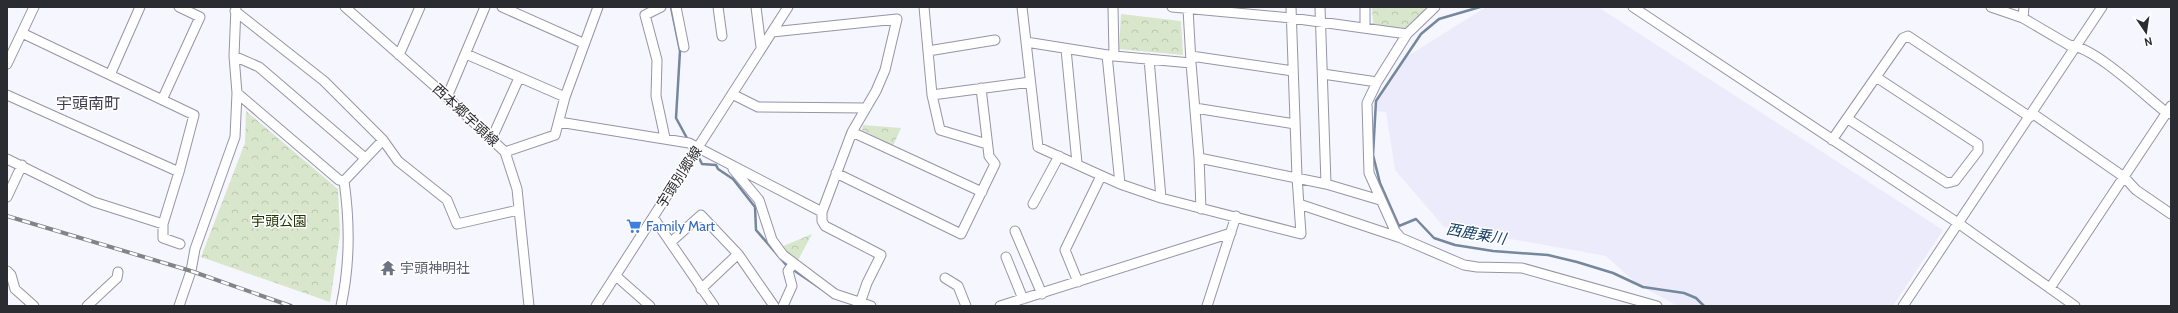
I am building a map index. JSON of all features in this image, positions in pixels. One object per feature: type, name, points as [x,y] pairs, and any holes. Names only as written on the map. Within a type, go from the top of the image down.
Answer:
[{"type":"street","points":[[7,64],[34,7]]},
{"type":"street","points":[[110,75],[140,7]]},
{"type":"street","points":[[162,100],[200,17],[180,7]]},
{"type":"street","points":[[399,55],[420,7]]},
{"type":"street","points":[[447,96],[485,7]]},
{"type":"street","points":[[502,7],[583,43]]},
{"type":"street","points":[[505,152],[554,135],[583,43],[598,7]]},
{"type":"street","points":[[661,7],[646,15],[658,60],[656,96],[664,138]]},
{"type":"street","points":[[676,7],[684,47]]},
{"type":"street","points":[[718,7],[722,36]]},
{"type":"street","points":[[756,7],[761,47]]},
{"type":"street","points":[[772,32],[788,7]]},
{"type":"street","points":[[924,7],[932,95],[940,130],[987,144]]},
{"type":"street","points":[[1022,7],[1038,147],[1077,163],[1120,184],[1161,198],[1201,209],[1236,216],[1301,234],[1297,178],[1291,7]]},
{"type":"street","points":[[1113,7],[1110,55],[1120,184]]},
{"type":"street","points":[[1172,7],[1291,18],[1407,34]]},
{"type":"street","points":[[1320,7],[1326,184]]},
{"type":"street","points":[[1365,7],[1365,27]]},
{"type":"street","points":[[1401,238],[1395,231],[1369,173],[1367,103],[1377,82],[1407,34],[1435,7]]},
{"type":"street","points":[[1633,7],[1958,223],[2075,306]]},
{"type":"street","points":[[1991,7],[2023,18],[2070,45],[2076,45],[2100,60],[2170,111],[2050,288]]},
{"type":"street","points":[[2023,18],[2024,7]]},
{"type":"street","points":[[1903,306],[2102,7]]},
{"type":"street","points":[[1188,8],[1199,158],[1201,209]]},
{"type":"street","points":[[179,306],[191,271],[195,249],[235,137],[237,93],[234,56],[235,9]]},
{"type":"street","points":[[235,9],[324,81],[382,140],[398,161],[447,200],[457,224],[518,210]]},
{"type":"street","name":"西本郷宇頭線","points":[[351,9],[399,55],[447,96],[505,152],[517,189],[529,306]]},
{"type":"street","points":[[772,32],[897,19],[889,58],[876,91],[852,132],[822,212],[822,221],[825,226],[881,255],[867,283],[860,304]]},
{"type":"street","name":"宇頭別郷線","points":[[596,306],[772,32]]},
{"type":"street","points":[[22,33],[194,115],[163,224],[163,238],[180,244]]},
{"type":"street","points":[[1832,140],[1903,38],[1908,36],[2124,177],[2136,190],[2171,214]]},
{"type":"street","points":[[928,51],[995,40]]},
{"type":"street","points":[[1026,42],[1110,55],[1149,59],[1191,59],[1293,71]]},
{"type":"street","points":[[1066,49],[1077,163]]},
{"type":"street","points":[[466,54],[565,97]]},
{"type":"street","points":[[234,56],[259,67],[365,158]]},
{"type":"street","points":[[1149,59],[1161,198]]},
{"type":"street","points":[[1323,74],[1377,82]]},
{"type":"street","points":[[1848,119],[1947,183],[1954,181],[1978,151],[1978,144],[1876,77]]},
{"type":"street","points":[[492,138],[519,78]]},
{"type":"street","points":[[932,95],[1030,82]]},
{"type":"street","points":[[836,173],[961,234],[995,164],[989,156],[981,88]]},
{"type":"street","points":[[237,93],[339,180],[344,181]]},
{"type":"street","points":[[732,94],[758,107],[865,108]]},
{"type":"street","points":[[7,96],[179,172]]},
{"type":"street","points":[[1195,108],[1295,124]]},
{"type":"street","points":[[559,122],[688,143],[822,212]]},
{"type":"street","points":[[852,132],[982,192]]},
{"type":"street","points":[[341,306],[347,270],[348,217],[344,181],[382,140]]},
{"type":"street","points":[[1033,204],[1059,156]]},
{"type":"street","points":[[1199,158],[1326,184],[1380,200]]},
{"type":"street","points":[[7,159],[22,165],[94,202],[163,224]]},
{"type":"street","points":[[7,197],[22,165]]},
{"type":"street","points":[[731,166],[759,200],[772,240],[790,268],[792,286],[783,306]]},
{"type":"street","points":[[1078,282],[1065,250],[1101,176]]},
{"type":"street","points":[[1299,204],[1401,238],[1464,265],[1477,267],[1522,268],[1657,306]]},
{"type":"street","points":[[671,242],[701,215],[738,254],[774,306]]},
{"type":"street","points":[[1207,306],[1236,216]]},
{"type":"street","points":[[653,217],[714,306]]},
{"type":"street","points":[[1015,230],[1042,294]]},
{"type":"street","points":[[1002,306],[1231,233]]},
{"type":"street","points":[[701,289],[738,254]]},
{"type":"street","points":[[1006,257],[1023,299]]},
{"type":"street","points":[[790,268],[835,294],[860,304],[871,306]]},
{"type":"street","points":[[7,271],[11,275],[11,292],[34,306]]},
{"type":"street","points":[[87,306],[117,278],[118,272]]},
{"type":"street","points":[[616,276],[650,306]]},
{"type":"street","points":[[946,278],[958,286],[966,306]]},
{"type":"shaded area","points":[[1486,7],[1598,7],[1943,230],[1893,306],[1678,306],[1637,284],[1606,256],[1444,227],[1395,170],[1386,112],[1376,111],[1376,101],[1403,59]]},
{"type":"green space","points":[[1372,7],[1420,7],[1426,9],[1409,31],[1373,24]]},
{"type":"green space","points":[[1121,14],[1181,21],[1183,55],[1119,49]]},
{"type":"green space","name":"宇頭公園","points":[[246,111],[338,189],[340,234],[330,302],[201,257],[245,143]]},
{"type":"green space","points":[[863,125],[901,128],[893,146],[862,130]]},
{"type":"green space","points":[[812,234],[797,262],[781,247]]},
{"type":"waterway","points":[[671,7],[680,51],[676,118],[688,140]]},
{"type":"waterway","name":"西鹿乗川","points":[[1480,7],[1439,19],[1421,34],[1376,101],[1373,155],[1380,183],[1399,226],[1416,219],[1434,238],[1455,245],[1493,251],[1548,255],[1577,262],[1613,273],[1643,287],[1684,293],[1696,298],[1704,306]]},
{"type":"waterway","points":[[697,154],[702,164],[716,165],[718,169],[733,179],[755,207],[756,230],[788,267]]},
{"type":"waterway","points":[[792,269],[820,288]]},
{"type":"railway","points":[[7,216],[191,271],[291,306]]},
{"type":"place","name":"Family Mart","points":[[634,226]]},
{"type":"place","name":"宇頭神明社","points":[[388,268]]},
{"type":"district","name":"宇頭南町","points":[[88,103]]}]
